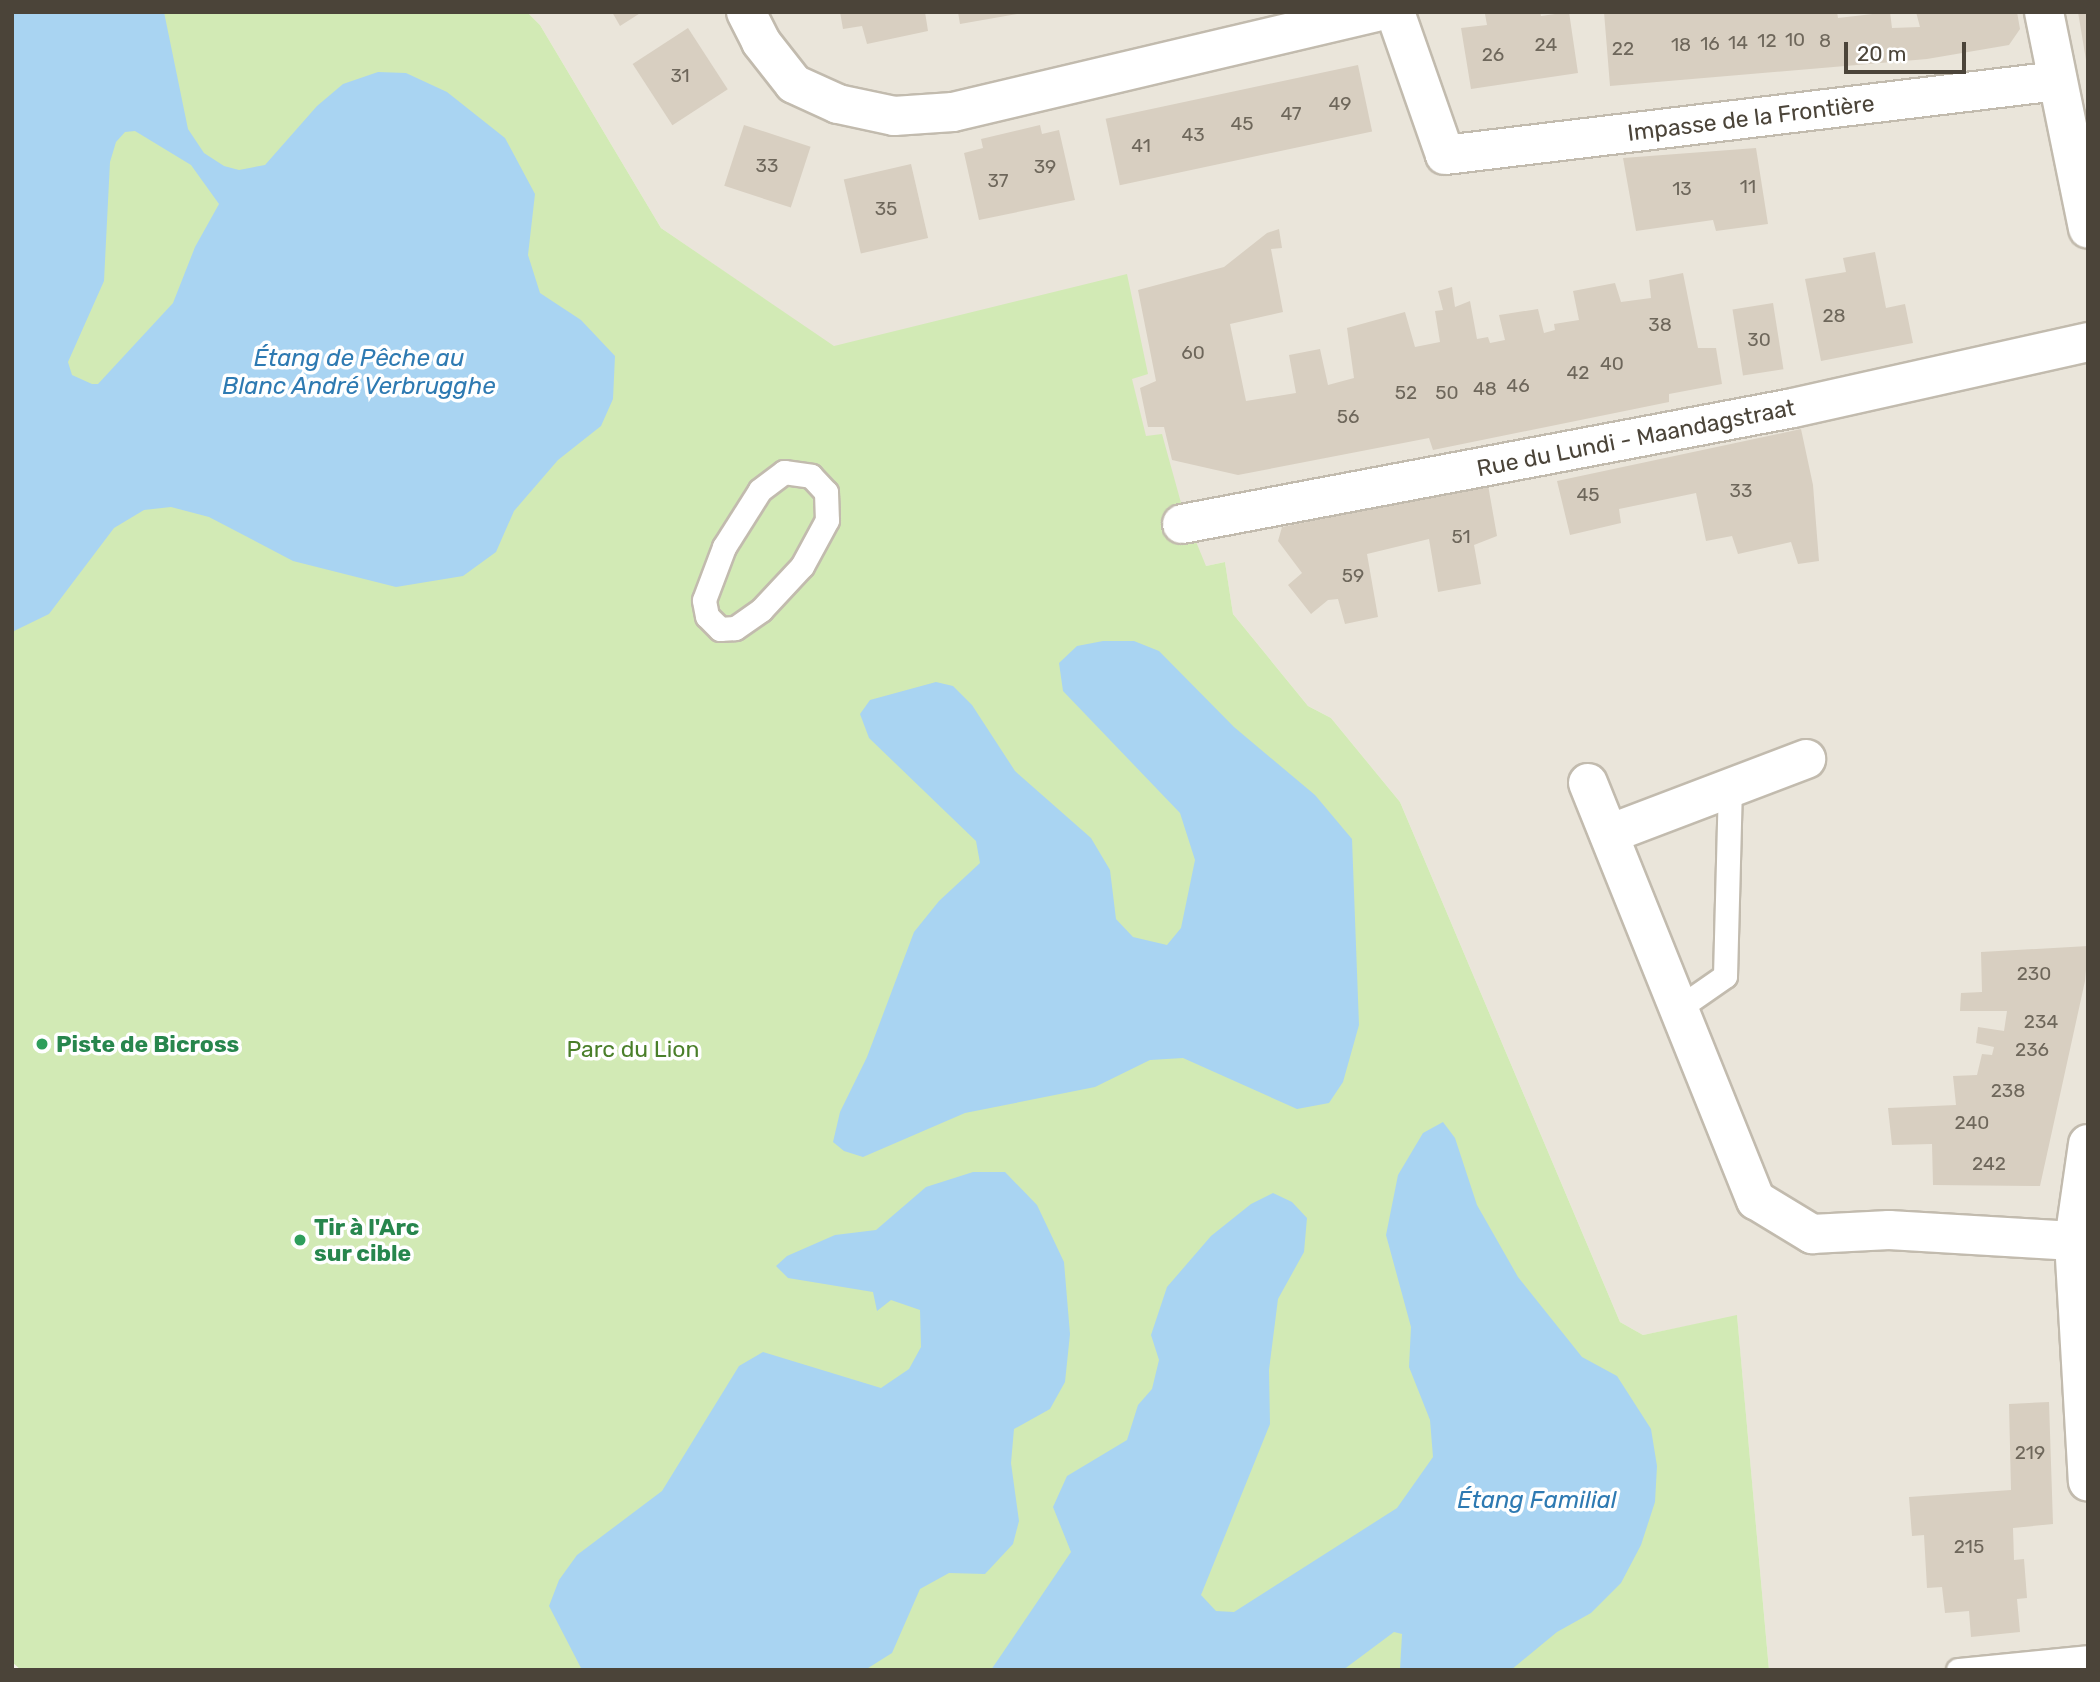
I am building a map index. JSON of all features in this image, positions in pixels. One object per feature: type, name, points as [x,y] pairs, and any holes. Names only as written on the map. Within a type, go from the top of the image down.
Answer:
[{"type":"street","points":[[746,12],[761,42],[794,84],[838,104],[894,116],[953,111],[1375,12]]},
{"type":"street","name":"Impasse de la Frontière","points":[[1395,12],[1445,155],[2057,81]]},
{"type":"street","points":[[2044,12],[2088,229]]},
{"type":"street","name":"Rue du Lundi - Maandagstraat","points":[[1182,524],[1793,408],[2088,342]]},
{"type":"street","points":[[1609,834],[1806,759]]},
{"type":"street","points":[[1588,783],[1756,1200],[1812,1234],[1889,1230],[2074,1241]]},
{"type":"street","points":[[2088,1144],[2074,1241],[2088,1482]]},
{"type":"lane","points":[[784,472],[811,476],[827,492],[827,520],[802,566],[761,610],[735,628],[720,629],[707,616],[704,600],[724,547],[760,490],[784,472]]},
{"type":"lane","points":[[1679,1008],[1725,976],[1730,788]]},
{"type":"lane","points":[[1958,1670],[2088,1657]]},
{"type":"shaded area","points":[[527,12],[2088,12],[2088,1670],[1769,1670],[1737,1316],[1643,1335],[1620,1322],[1400,802],[1331,718],[1308,706],[1233,614],[1225,562],[1206,566],[834,347],[661,228],[540,25]]},
{"type":"green space","name":"Parc du Lion","points":[[12,12],[527,12],[540,25],[661,228],[834,346],[1127,274],[1148,374],[1132,379],[1146,436],[1162,434],[1183,510],[1206,566],[1225,562],[1233,614],[1308,706],[1331,718],[1400,802],[1620,1322],[1643,1335],[1737,1315],[1769,1670],[21,1670],[12,1662]]},
{"type":"water","name":"Étang de Pêche au Blanc André Verbrugghe","points":[[12,12],[164,12],[188,129],[204,153],[224,166],[239,170],[265,165],[317,106],[343,84],[378,72],[406,73],[447,92],[505,138],[535,194],[528,255],[540,293],[581,320],[615,356],[613,399],[601,426],[558,460],[514,511],[496,552],[463,576],[396,587],[293,561],[209,517],[171,507],[144,510],[114,528],[49,614],[12,632]],"holes":[[[135,131],[191,165],[219,204],[195,247],[173,303],[98,384],[72,375],[68,362],[104,281],[110,162],[116,142],[125,132]]]},
{"type":"water","points":[[1103,641],[1134,641],[1159,651],[1234,727],[1315,795],[1352,839],[1359,1025],[1343,1082],[1329,1103],[1297,1109],[1183,1058],[1150,1060],[1095,1087],[965,1113],[863,1157],[844,1151],[833,1142],[840,1112],[867,1057],[914,932],[939,901],[980,863],[976,841],[869,738],[860,714],[870,700],[936,682],[953,686],[972,705],[1015,771],[1091,838],[1110,870],[1116,919],[1133,937],[1167,945],[1181,928],[1195,860],[1180,813],[1063,691],[1059,663],[1077,646]]},
{"type":"water","name":"Étang Familial","points":[[1443,1122],[1455,1138],[1477,1205],[1518,1277],[1582,1357],[1617,1376],[1651,1429],[1657,1466],[1655,1502],[1641,1545],[1621,1583],[1591,1613],[1557,1632],[1511,1670],[1400,1670],[1402,1634],[1394,1632],[1343,1670],[991,1670],[1071,1552],[1053,1507],[1067,1476],[1127,1440],[1138,1405],[1152,1389],[1159,1360],[1151,1335],[1167,1287],[1211,1236],[1251,1204],[1273,1193],[1292,1202],[1307,1218],[1304,1252],[1278,1299],[1269,1370],[1270,1424],[1201,1595],[1216,1611],[1234,1612],[1397,1508],[1433,1457],[1430,1420],[1409,1367],[1411,1327],[1386,1235],[1398,1175],[1423,1133]]},
{"type":"water","points":[[973,1172],[1005,1172],[1037,1205],[1064,1262],[1070,1334],[1065,1382],[1050,1409],[1014,1429],[1011,1463],[1019,1521],[1013,1544],[985,1574],[949,1573],[920,1589],[892,1653],[865,1670],[581,1668],[549,1606],[559,1580],[577,1555],[662,1491],[739,1366],[763,1352],[881,1388],[909,1369],[921,1347],[920,1310],[891,1300],[877,1311],[873,1292],[788,1278],[776,1266],[787,1256],[835,1235],[876,1230],[926,1187]]},
{"type":"building","points":[[612,12],[642,12],[620,26]]},
{"type":"building","points":[[840,12],[925,12],[928,31],[867,44],[862,26],[843,29]]},
{"type":"building","points":[[958,12],[1017,12],[1017,14],[960,24]]},
{"type":"building","points":[[1540,12],[1541,16],[1569,12],[1578,73],[1471,89],[1461,28],[1487,25],[1485,14]]},
{"type":"building","points":[[1604,12],[1837,12],[1838,18],[1890,12],[1892,28],[1920,27],[1916,12],[2017,12],[2020,29],[2009,45],[1927,59],[1610,86]]},
{"type":"building","points":[[2078,12],[2088,12],[2086,60]]},
{"type":"building","points":[[688,28],[728,89],[672,125],[633,64]]},
{"type":"building","points":[[1358,65],[1372,132],[1120,185],[1106,119]]},
{"type":"building","points":[[744,125],[811,147],[791,207],[724,186]]},
{"type":"building","points":[[1040,125],[1042,134],[1059,130],[1075,200],[979,220],[964,153],[983,148],[981,139]]},
{"type":"building","points":[[1756,148],[1768,224],[1716,231],[1713,220],[1636,231],[1623,158]]},
{"type":"building","points":[[911,164],[928,238],[861,254],[844,180]]},
{"type":"building","points":[[1279,229],[1282,248],[1271,249],[1283,312],[1230,324],[1246,401],[1296,393],[1289,355],[1320,349],[1328,385],[1354,378],[1347,328],[1405,312],[1415,347],[1440,342],[1435,311],[1443,310],[1438,291],[1452,287],[1455,307],[1470,301],[1477,339],[1488,337],[1490,343],[1505,340],[1499,315],[1538,309],[1544,333],[1555,330],[1554,324],[1579,320],[1573,291],[1615,283],[1621,302],[1651,298],[1649,280],[1683,273],[1698,348],[1716,348],[1722,384],[1669,394],[1669,402],[1433,450],[1429,438],[1238,475],[1172,460],[1164,427],[1148,427],[1140,388],[1156,381],[1138,290],[1224,267],[1267,233]]},
{"type":"building","points":[[1875,252],[1886,308],[1905,304],[1913,343],[1821,361],[1805,279],[1846,272],[1843,258]]},
{"type":"building","points":[[1773,303],[1783,369],[1743,376],[1733,309]]},
{"type":"building","points":[[1801,429],[1813,485],[1819,561],[1798,564],[1791,542],[1738,554],[1732,536],[1706,541],[1696,493],[1619,509],[1621,523],[1570,535],[1557,481]]},
{"type":"building","points":[[1488,485],[1497,536],[1474,545],[1481,584],[1438,592],[1429,539],[1367,554],[1378,617],[1345,624],[1338,599],[1328,600],[1311,614],[1288,585],[1302,573],[1278,541],[1282,527]]},
{"type":"building","points":[[2088,946],[2085,981],[2040,1186],[1933,1185],[1932,1144],[1892,1145],[1888,1108],[1956,1105],[1953,1076],[1977,1075],[1982,1054],[1992,1055],[1994,1047],[1976,1043],[1978,1027],[2004,1031],[2007,1011],[1960,1011],[1961,993],[1982,992],[1981,952]]},
{"type":"building","points":[[2049,1402],[2053,1524],[2013,1528],[2014,1560],[2024,1559],[2027,1598],[2017,1599],[2020,1632],[1971,1637],[1969,1611],[1945,1613],[1942,1587],[1927,1588],[1924,1535],[1912,1536],[1909,1497],[2011,1490],[2009,1404]]},
{"type":"place","name":"Piste de Bicross","points":[[42,1044]]},
{"type":"place","name":"Tir à l'Arc sur cible","points":[[300,1240]]}]
